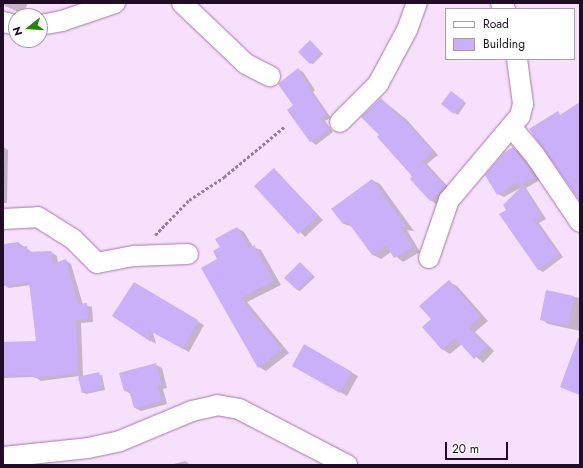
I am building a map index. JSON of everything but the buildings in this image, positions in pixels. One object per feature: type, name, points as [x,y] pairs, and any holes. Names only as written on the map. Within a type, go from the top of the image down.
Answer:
[{"type":"street","points":[[48,24],[62,22],[115,3]]},
{"type":"street","points":[[182,3],[246,64],[270,76]]},
{"type":"street","points":[[340,122],[378,84],[407,30],[417,3]]},
{"type":"street","points":[[429,258],[449,200],[512,128],[520,116],[523,104],[517,60]]},
{"type":"street","points":[[512,128],[580,222]]},
{"type":"street","points":[[3,219],[38,217],[72,239],[97,263],[134,256],[188,254]]},
{"type":"street","points":[[3,457],[81,449],[120,441],[192,411],[217,405],[239,409],[347,465]]},
{"type":"path","points":[[134,256],[189,200],[224,177],[284,127]]}]
